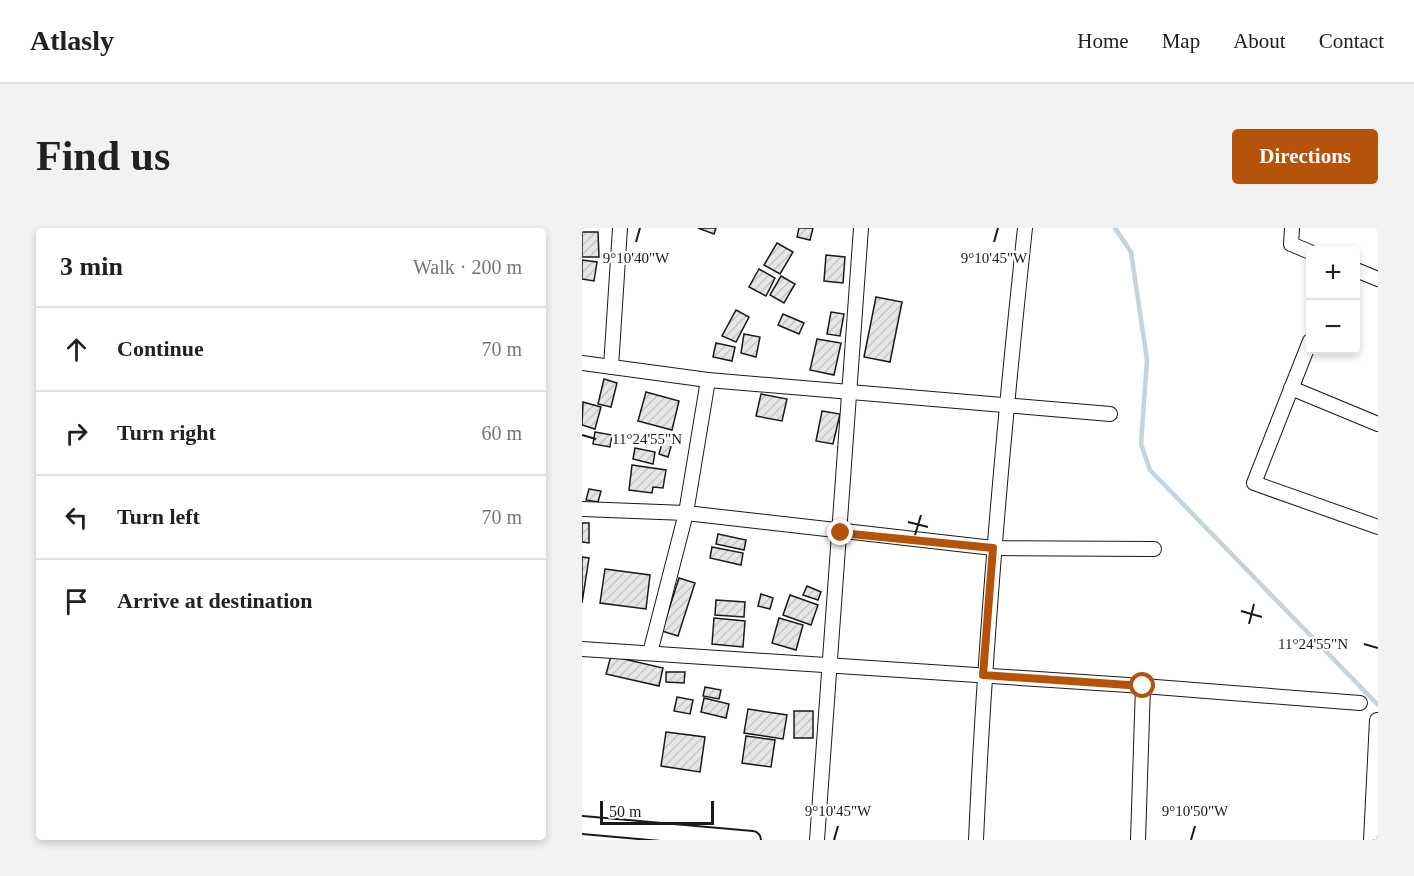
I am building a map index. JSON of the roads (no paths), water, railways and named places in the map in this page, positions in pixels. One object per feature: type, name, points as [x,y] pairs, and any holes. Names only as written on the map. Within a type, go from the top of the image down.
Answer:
[{"type":"street","points":[[611,367],[620,228]]},
{"type":"street","points":[[817,840],[841,533],[861,228]]},
{"type":"street","points":[[976,840],[983,675],[993,548],[1005,406],[1025,228]]},
{"type":"street","points":[[1293,228],[1291,244],[1306,250]]},
{"type":"street","points":[[1360,272],[1378,279]]},
{"type":"street","points":[[1306,353],[1254,483],[1378,527]]},
{"type":"street","points":[[582,363],[708,380],[1110,414]]},
{"type":"street","points":[[650,653],[686,513],[708,380]]},
{"type":"street","points":[[1291,388],[1378,424]]},
{"type":"street","points":[[582,509],[686,513],[841,533],[993,548],[1154,549]]},
{"type":"street","points":[[582,649],[1143,686],[1360,703]]},
{"type":"street","points":[[1138,840],[1143,686]]},
{"type":"street","points":[[1371,840],[1377,720]]},
{"type":"street","points":[[582,825],[671,836],[752,840]]},
{"type":"waterway","points":[[1115,228],[1131,252],[1147,360],[1141,444],[1150,470],[1378,705]]}]
